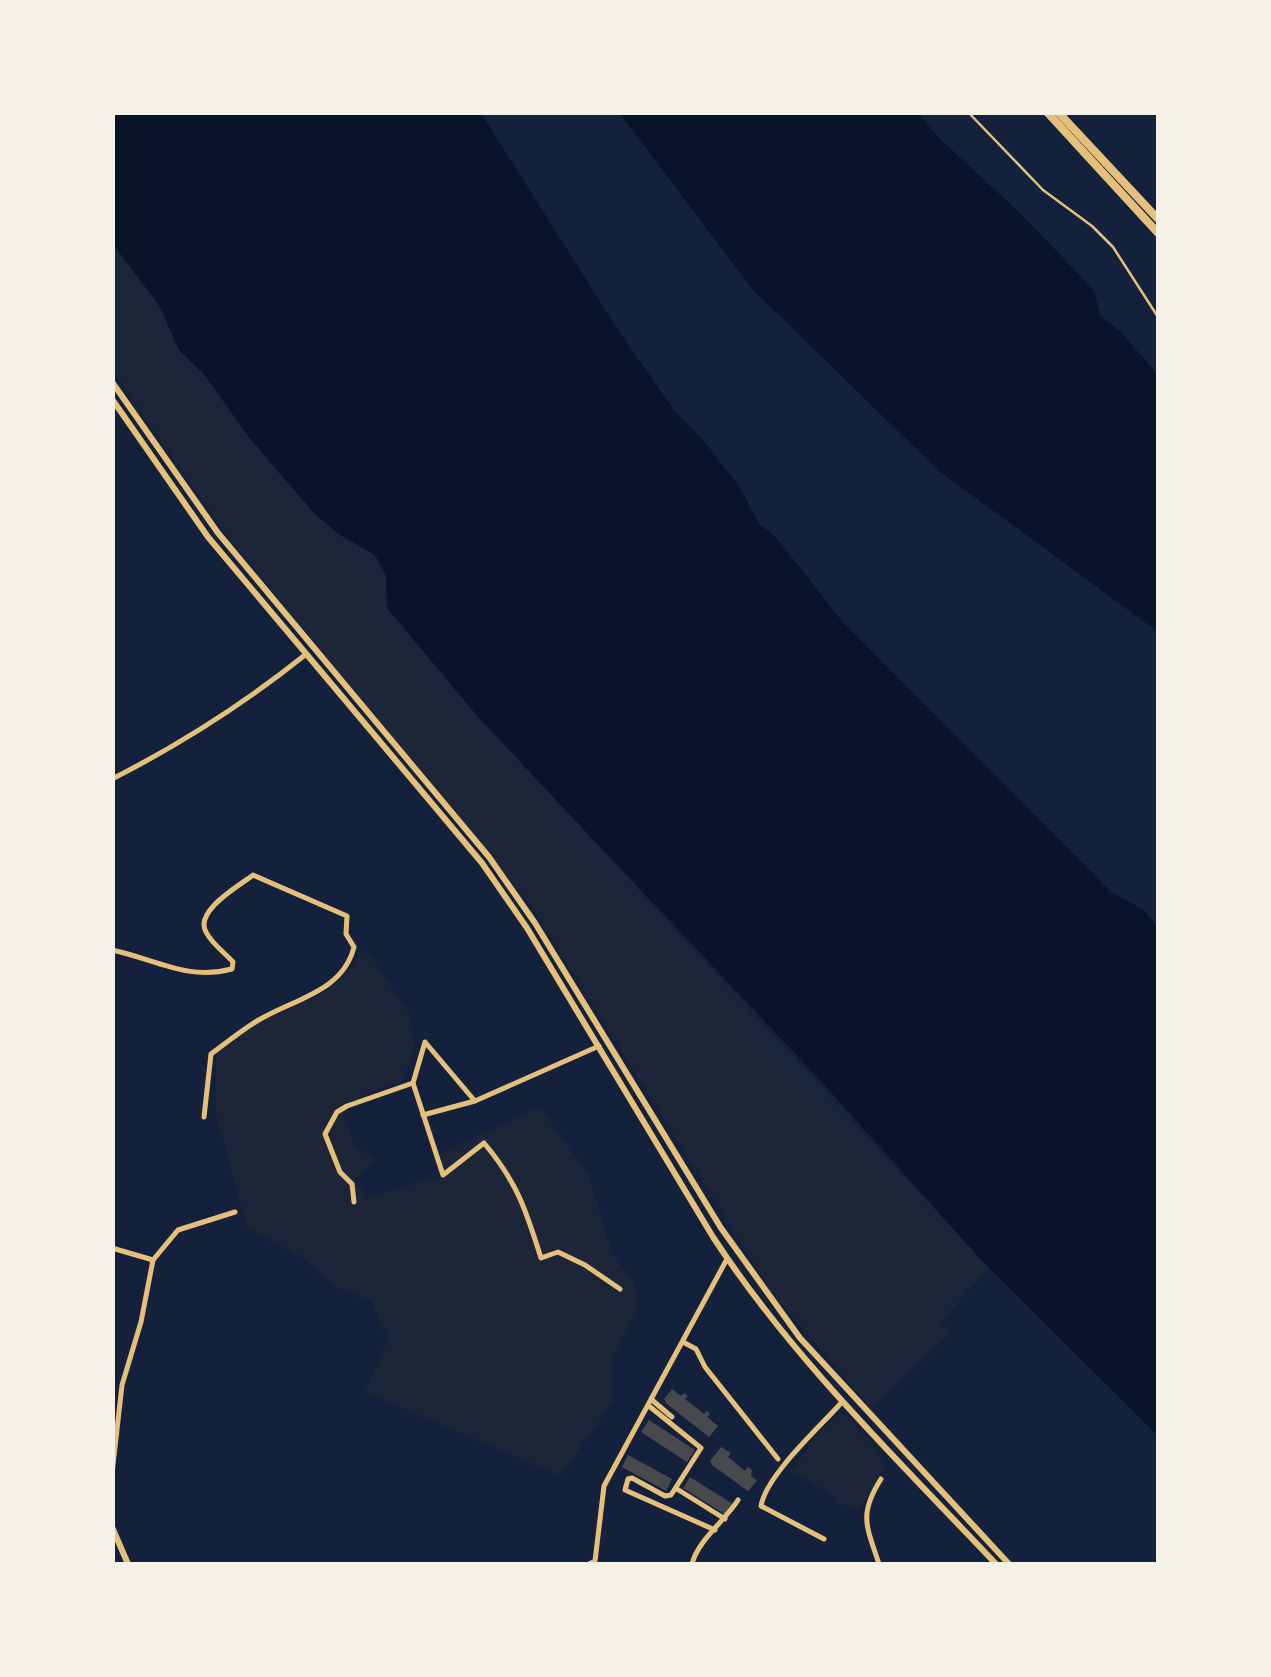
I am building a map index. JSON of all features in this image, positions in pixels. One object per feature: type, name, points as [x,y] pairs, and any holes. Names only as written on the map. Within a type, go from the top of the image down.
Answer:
[{"type":"main road","points":[[1047,112],[1158,233]]},
{"type":"main road","points":[[1058,112],[1158,220]]},
{"type":"main road","points":[[112,382],[218,533],[489,857],[536,923],[721,1228],[800,1338],[1010,1564]]},
{"type":"main road","points":[[112,398],[208,537],[482,863],[528,928],[727,1259],[789,1342],[996,1564]]},
{"type":"main road","points":[[112,1528],[128,1564]]},
{"type":"street","points":[[112,779],[166,752],[305,655]]},
{"type":"street","points":[[112,950],[181,972],[211,974],[232,969],[234,962],[208,936],[204,920],[210,910],[253,875],[347,916],[346,934],[354,947],[350,966],[324,990],[256,1022],[211,1054],[204,1117]]},
{"type":"street","points":[[475,1101],[425,1042],[413,1083],[443,1176],[484,1143],[509,1173],[541,1258],[558,1252],[620,1289]]},
{"type":"street","points":[[423,1115],[475,1101],[599,1046]]},
{"type":"street","points":[[354,1202],[352,1184],[340,1172],[325,1134],[336,1112],[413,1083]]},
{"type":"street","points":[[112,1474],[122,1385],[152,1260],[178,1230],[235,1212]]},
{"type":"street","points":[[112,1248],[152,1260]]},
{"type":"street","points":[[589,1564],[596,1561],[604,1486],[727,1259]]},
{"type":"street","points":[[683,1342],[696,1348],[705,1367],[778,1459]]},
{"type":"street","points":[[824,1538],[761,1506],[762,1498],[842,1402]]},
{"type":"street","points":[[651,1403],[700,1448],[671,1496],[630,1478],[624,1488],[715,1530]]},
{"type":"street","points":[[664,1414],[672,1417]]},
{"type":"street","points":[[879,1564],[866,1524],[868,1500],[881,1479]]},
{"type":"street","points":[[676,1488],[725,1519]]},
{"type":"street","points":[[692,1564],[695,1552],[738,1500]]},
{"type":"path","points":[[968,112],[1030,177],[1113,247],[1158,316]]},
{"type":"shaded area","points":[[113,112],[481,113],[618,330],[674,410],[741,489],[759,524],[776,537],[841,620],[1111,892],[1144,910],[1158,928],[1158,1436],[984,1263],[819,1079],[480,719],[387,608],[386,576],[375,555],[337,533],[314,513],[248,436],[204,374],[179,350],[159,305],[113,244]]},
{"type":"shaded area","points":[[619,113],[918,113],[1094,290],[1100,315],[1122,333],[1158,375],[1158,632],[939,471],[753,290]]},
{"type":"shaded area","points":[[112,245],[159,305],[179,350],[204,374],[276,471],[337,533],[375,555],[386,576],[387,608],[480,719],[989,1268],[941,1322],[951,1332],[871,1409],[770,1290],[529,903],[224,532],[113,371]]},
{"type":"shaded area","points":[[361,951],[369,954],[409,1013],[415,1048],[403,1080],[341,1105],[354,1146],[376,1159],[355,1180],[368,1197],[440,1176],[433,1157],[540,1107],[589,1176],[612,1253],[634,1283],[640,1303],[612,1360],[612,1402],[561,1476],[365,1392],[388,1339],[371,1301],[338,1288],[301,1257],[247,1227],[216,1114],[216,1053],[261,1022],[329,988]]},
{"type":"shaded area","points":[[839,1414],[846,1415],[878,1450],[886,1465],[860,1509],[836,1503],[836,1498],[793,1472],[814,1438]]},
{"type":"building","points":[[672,1389],[688,1396],[685,1399],[704,1414],[710,1414],[707,1417],[718,1426],[709,1437],[667,1404],[664,1399]]},
{"type":"building","points":[[649,1420],[695,1450],[687,1462],[641,1432]]},
{"type":"building","points":[[721,1447],[745,1471],[748,1467],[752,1470],[751,1476],[757,1481],[748,1491],[712,1465],[710,1461]]},
{"type":"building","points":[[628,1455],[672,1479],[666,1491],[622,1467]]},
{"type":"building","points":[[690,1477],[733,1504],[726,1515],[683,1488]]}]
